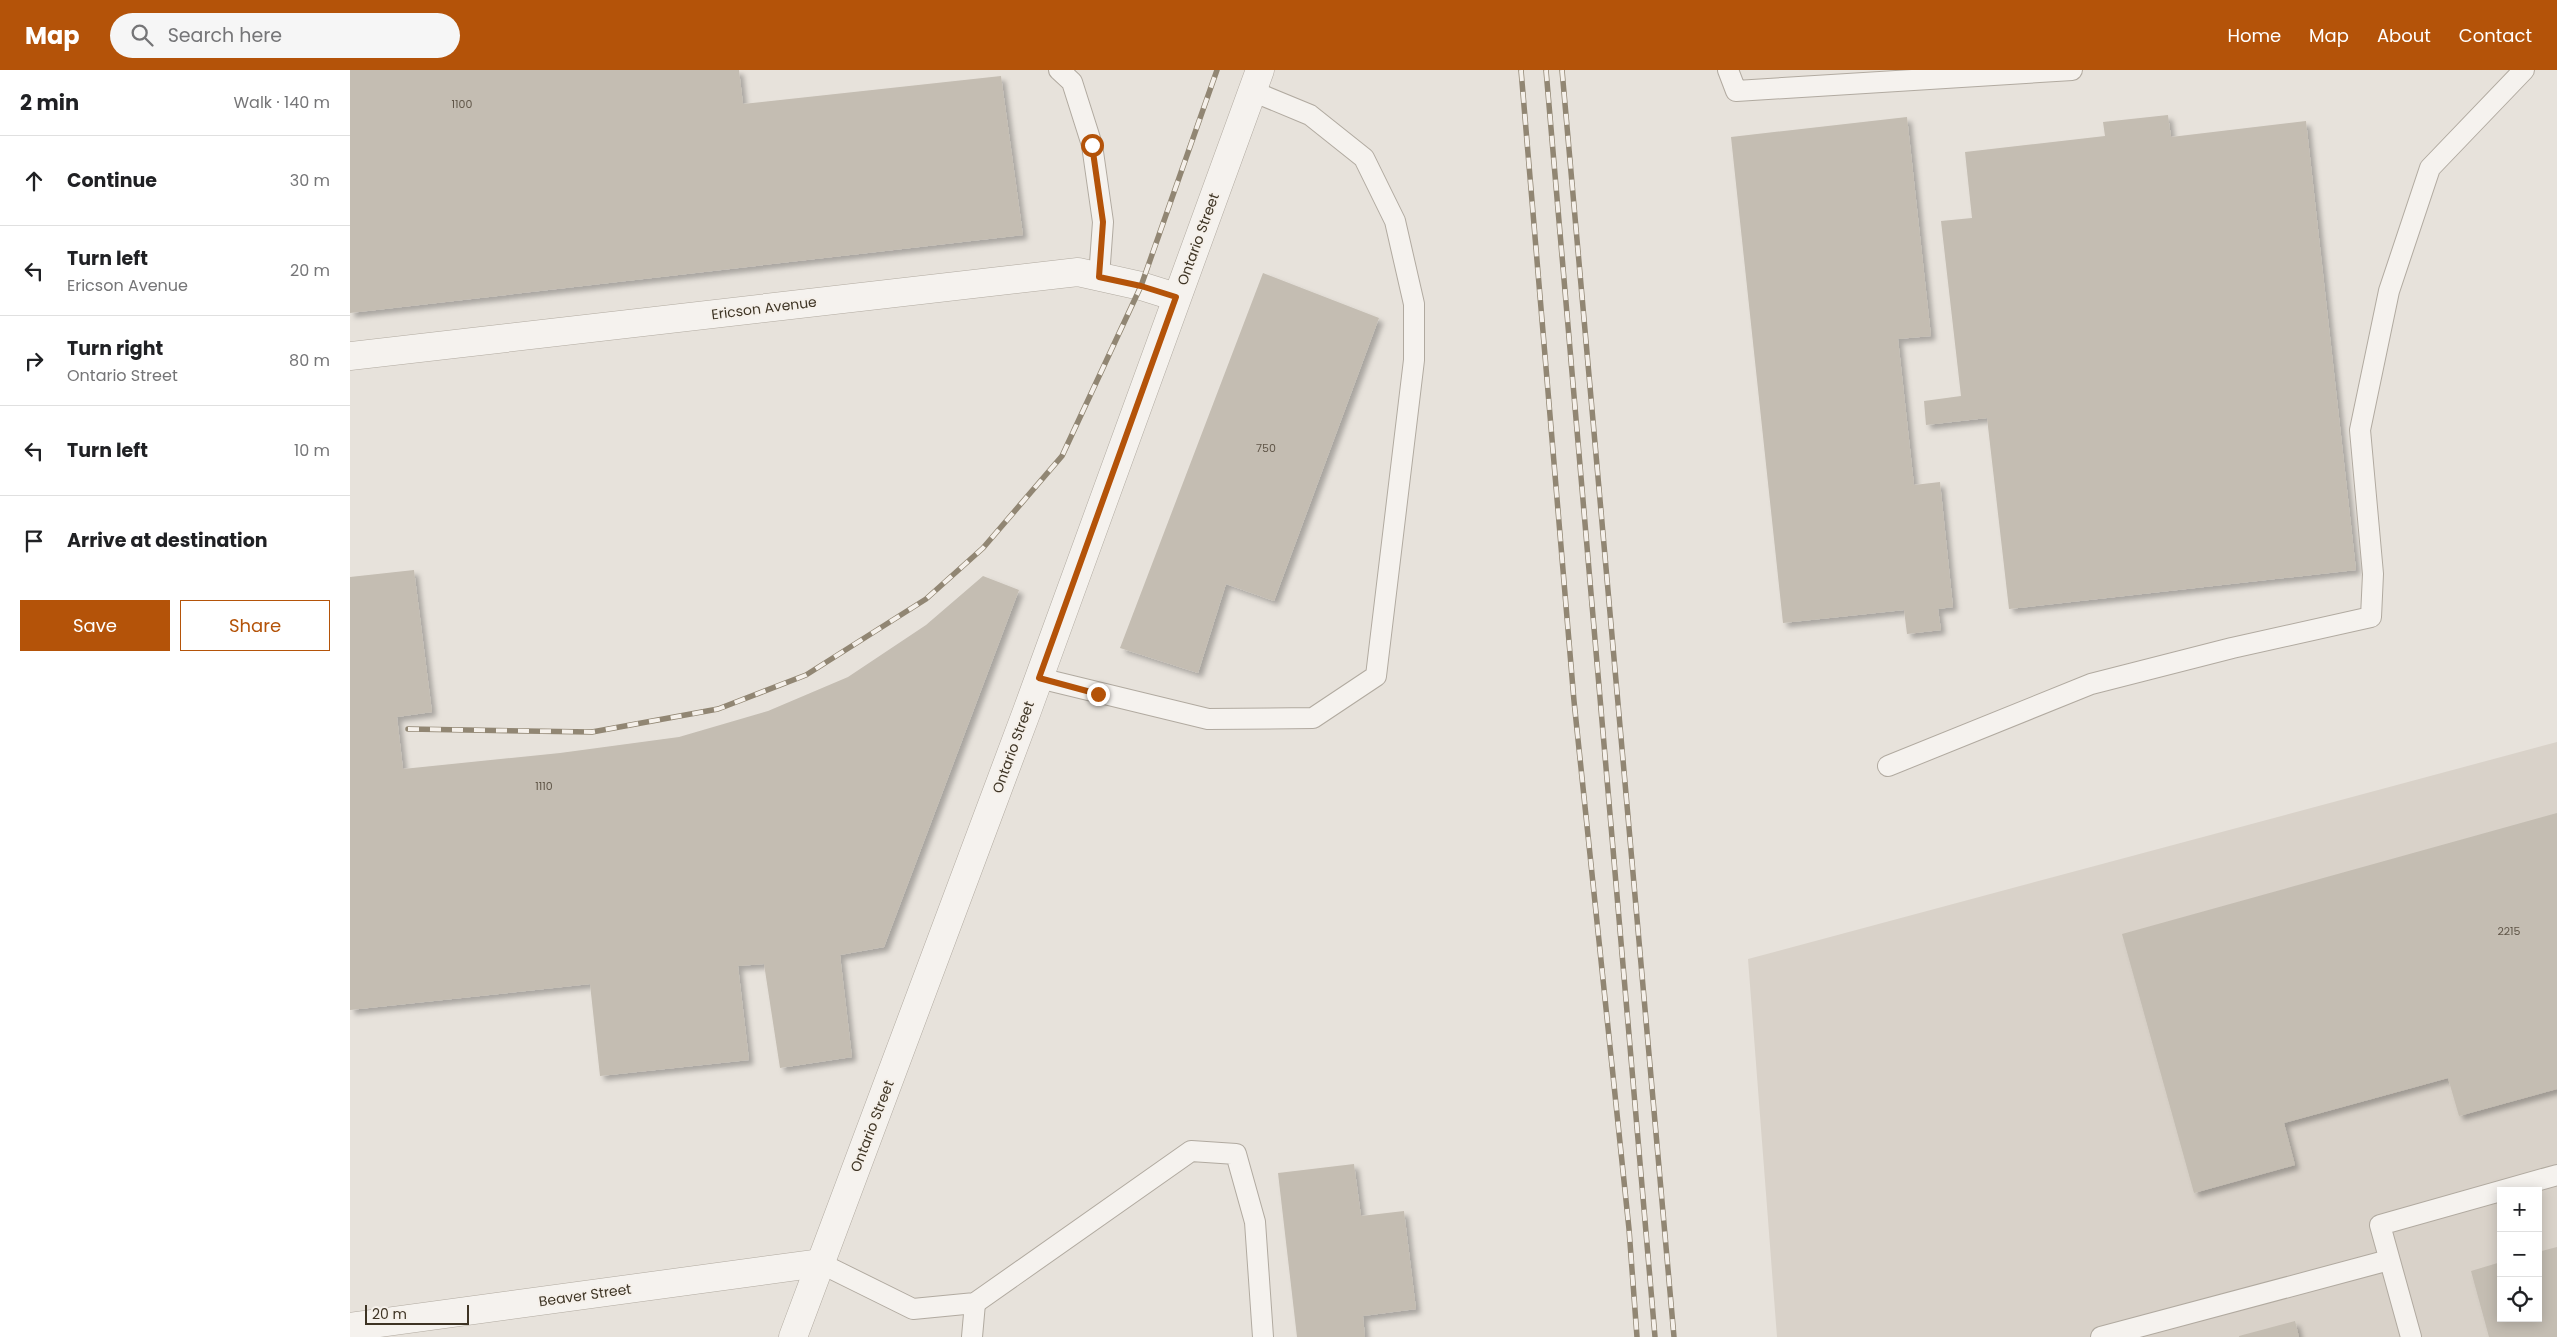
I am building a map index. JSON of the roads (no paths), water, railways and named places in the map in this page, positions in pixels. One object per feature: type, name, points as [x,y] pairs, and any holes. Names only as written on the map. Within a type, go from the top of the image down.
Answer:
[{"type":"street","name":"Ontario Street","points":[[793,1337],[1039,678],[1256,80]]},
{"type":"street","name":"Ericson Avenue","points":[[350,356],[1078,272],[1141,286],[1176,297]]},
{"type":"street","name":"Beaver Street","points":[[350,1328],[820,1264]]},
{"type":"lane","points":[[1059,70],[1072,82],[1092,145],[1103,222],[1099,277]]},
{"type":"lane","points":[[1728,70],[1736,91],[2072,70]]},
{"type":"lane","points":[[1888,766],[2091,684],[2232,648],[2371,617],[2373,574],[2360,430],[2389,291],[2430,168],[2524,70]]},
{"type":"lane","points":[[1039,678],[1208,719],[1313,718],[1376,676],[1414,360],[1414,304],[1395,221],[1364,158],[1310,115],[1256,80]]},
{"type":"lane","points":[[820,1264],[913,1309],[975,1303],[1191,1151],[1236,1154],[1255,1222],[1263,1337]]},
{"type":"lane","points":[[2411,1337],[2380,1225],[2557,1175]]},
{"type":"lane","points":[[2101,1337],[2390,1260]]},
{"type":"lane","points":[[972,1337],[975,1303]]},
{"type":"railway","points":[[408,729],[592,732],[718,709],[806,675],[926,599],[983,548],[1062,456],[1141,286],[1217,70]]},
{"type":"railway","points":[[1521,70],[1574,701],[1629,1229],[1637,1337]]},
{"type":"railway","points":[[1546,70],[1655,1337]]},
{"type":"railway","points":[[1562,70],[1674,1337]]}]
